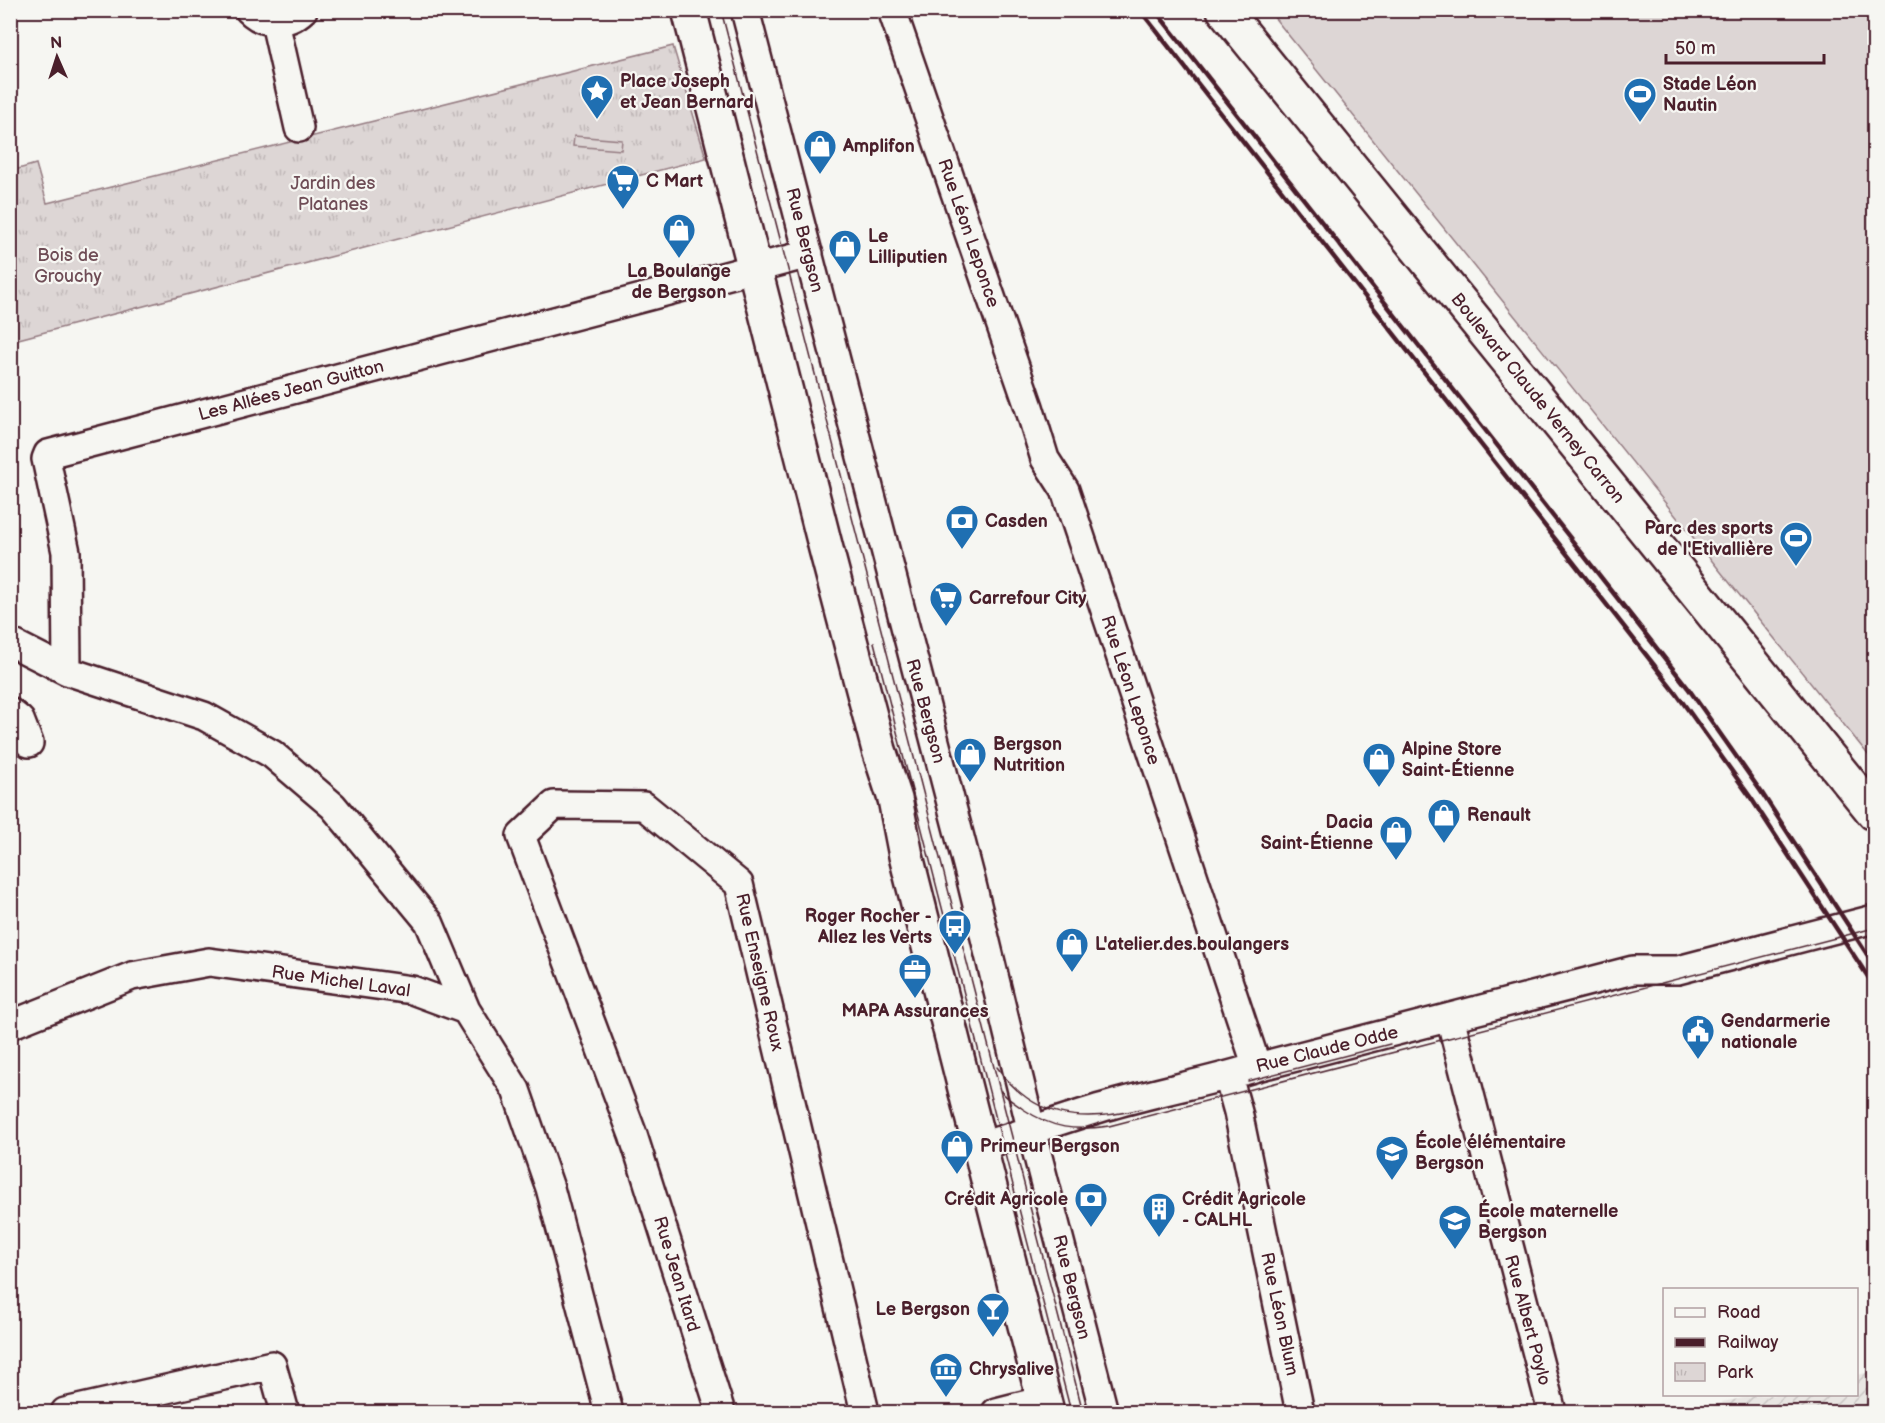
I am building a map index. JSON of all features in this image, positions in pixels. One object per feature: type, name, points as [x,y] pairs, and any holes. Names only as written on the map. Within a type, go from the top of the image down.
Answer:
[{"type":"main road","points":[[689,10],[879,750],[895,799],[906,856],[1046,1406]]},
{"type":"main road","name":"Boulevard Claude Verney Carron","points":[[1224,10],[1875,813]]},
{"type":"street","points":[[249,10],[263,20],[275,22],[286,21],[303,10]]},
{"type":"street","name":"Rue Bergson","points":[[745,10],[971,880],[1032,1132],[1104,1413]]},
{"type":"street","name":"Rue Léon Leponce","points":[[892,10],[1045,459],[1065,490],[1257,1067]]},
{"type":"street","points":[[275,22],[299,128]]},
{"type":"street","name":"Les Allées Jean Guitton","points":[[67,671],[66,552],[46,459],[48,454],[809,254]]},
{"type":"street","points":[[10,642],[67,671],[204,716],[272,754],[333,806],[429,922],[466,1010],[516,1090],[550,1188],[609,1413]]},
{"type":"street","points":[[10,712],[20,720],[29,743]]},
{"type":"street","name":"Rue Enseigne Roux","points":[[633,1135],[521,836],[554,805],[644,806],[739,884],[865,1413]]},
{"type":"street","name":"Rue Claude Odde","points":[[980,1146],[1032,1132],[1111,1104],[1228,1076],[1633,970],[1678,970],[1875,920]]},
{"type":"street","name":"Rue Michel Laval","points":[[10,1025],[132,976],[209,962],[412,990],[466,1010]]},
{"type":"street","name":"Rue Albert Poylo","points":[[1450,1017],[1552,1413]]},
{"type":"street","name":"Rue Léon Blum","points":[[1228,1076],[1238,1112],[1300,1413]]},
{"type":"street","name":"Rue Jean Itard","points":[[633,1135],[721,1413]]},
{"type":"street","points":[[66,1413],[272,1365],[285,1413]]},
{"type":"street","points":[[996,1413],[1046,1406]]},
{"type":"shaded area","points":[[1874,1371],[1874,1412],[1724,1412],[1722,1402],[1754,1396],[1858,1396],[1858,1375]]},
{"type":"green space","name":"Parc des sports de l'Etivallière","points":[[1269,11],[1874,11],[1874,762]]},
{"type":"green space","name":"Jardin des Platanes","points":[[673,46],[706,158],[11,341],[11,171],[36,164],[47,203]]},
{"type":"green space","points":[[574,136],[622,140],[621,150],[573,146]]},
{"type":"tram line","points":[[721,10],[1083,1412]]},
{"type":"tram line","points":[[874,642],[1071,1412]]},
{"type":"tram line","points":[[1001,1091],[1008,1099],[1044,1121],[1074,1128],[1109,1126],[1874,928]]},
{"type":"tram line","points":[[1248,1081],[1390,1044]]},
{"type":"tram line","points":[[997,1067],[1011,1085],[1027,1098],[1061,1113],[1099,1116],[1141,1109]]},
{"type":"railway","points":[[1140,10],[1676,693],[1751,798],[1874,986]]},
{"type":"railway","points":[[1155,10],[1688,688],[1762,793],[1874,965]]},
{"type":"place","name":"Place Joseph et Jean Bernard","points":[[597,120]]},
{"type":"place","name":"Stade Léon Nautin","points":[[1640,123]]},
{"type":"place","name":"Amplifon","points":[[820,175]]},
{"type":"place","name":"C Mart","points":[[623,210]]},
{"type":"place","name":"La Boulange de Bergson","points":[[679,259]]},
{"type":"place","name":"Le Lilliputien","points":[[845,275]]},
{"type":"place","name":"Casden","points":[[962,550]]},
{"type":"place","name":"Parc des sports de l'Etivallière","points":[[1796,567]]},
{"type":"place","name":"Carrefour City","points":[[946,627]]},
{"type":"place","name":"Bergson Nutrition","points":[[970,783]]},
{"type":"place","name":"Alpine Store Saint-Étienne","points":[[1379,788]]},
{"type":"place","name":"Renault","points":[[1444,844]]},
{"type":"place","name":"Dacia Saint-Étienne","points":[[1396,861]]},
{"type":"place","name":"Roger Rocher - Allez les Verts","points":[[955,955]]},
{"type":"place","name":"L'atelier.des.boulangers","points":[[1072,973]]},
{"type":"place","name":"MAPA Assurances","points":[[915,999]]},
{"type":"place","name":"Gendarmerie nationale","points":[[1698,1060]]},
{"type":"place","name":"Primeur Bergson","points":[[957,1175]]},
{"type":"place","name":"École élémentaire Bergson","points":[[1392,1181]]},
{"type":"place","name":"Crédit Agricole","points":[[1091,1228]]},
{"type":"place","name":"Crédit Agricole - CALHL","points":[[1159,1238]]},
{"type":"place","name":"École maternelle Bergson","points":[[1455,1250]]},
{"type":"place","name":"Le Bergson","points":[[993,1338]]},
{"type":"place","name":"Chrysalive","points":[[946,1398]]},
{"type":"park label","name":"Bois de Grouchy","points":[[68,265]]}]
